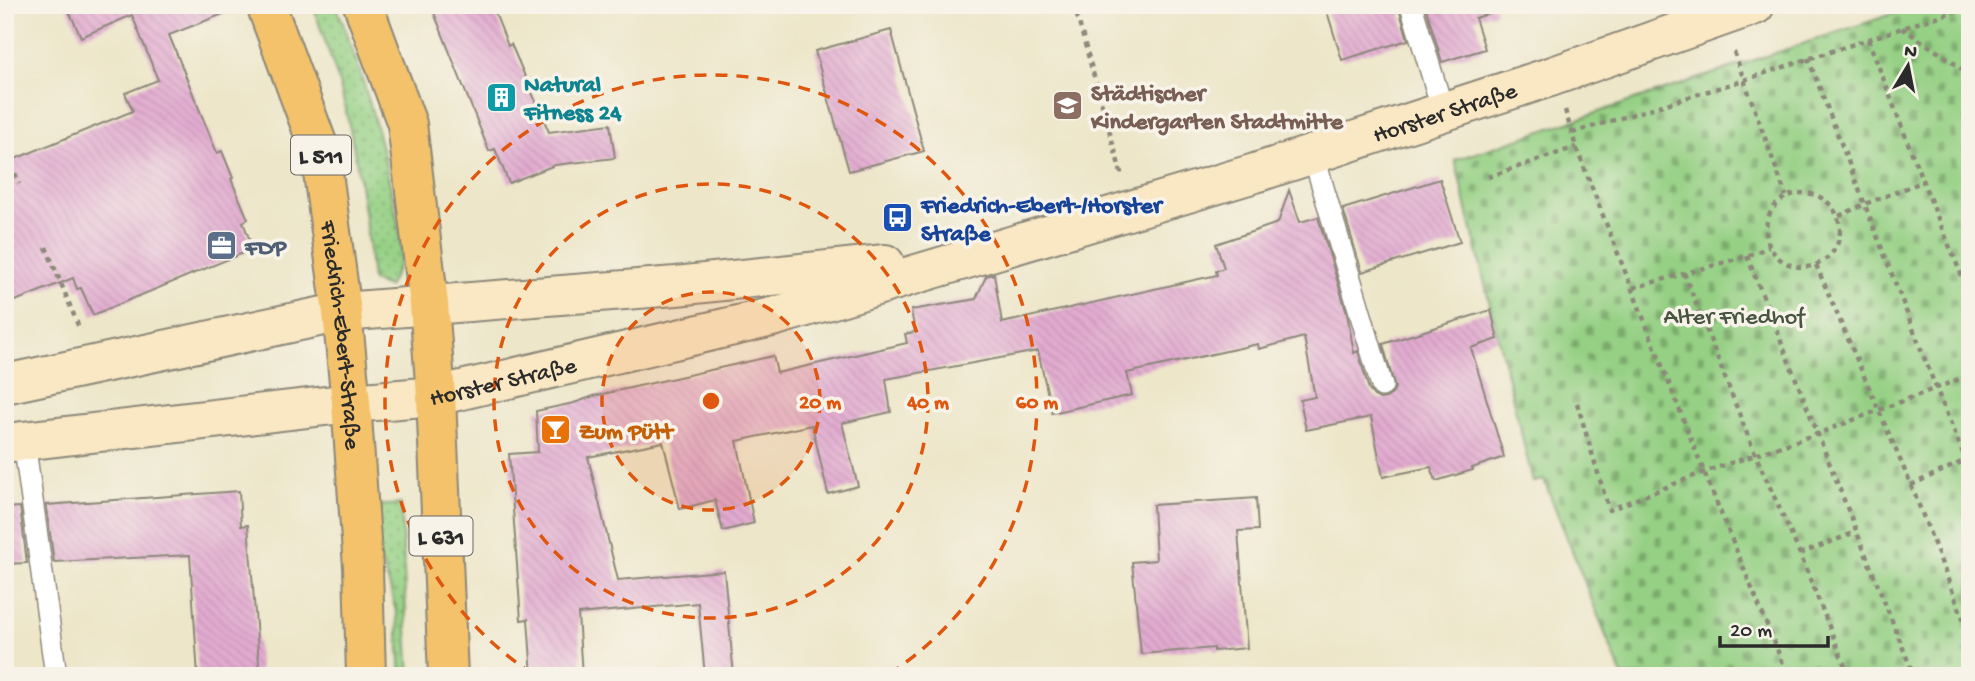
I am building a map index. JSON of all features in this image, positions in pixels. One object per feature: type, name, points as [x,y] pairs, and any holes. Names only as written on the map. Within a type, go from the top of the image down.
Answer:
[{"type":"main road","name":"Friedrich-Ebert-Straße","points":[[266,5],[320,151],[342,312],[351,403],[363,567],[366,676]]},
{"type":"main road","points":[[363,5],[407,124],[429,304],[436,396]]},
{"type":"main road","name":"Horster Straße","points":[[15,442],[351,403],[436,396],[776,316],[1313,154],[1553,76],[1739,11]]},
{"type":"main road","name":"Horster Straße","points":[[5,384],[342,312],[676,286],[902,262],[971,258]]},
{"type":"main road","name":"L 631","points":[[436,396],[448,676]]},
{"type":"lane","points":[[1411,5],[1443,111]]},
{"type":"lane","points":[[1313,154],[1382,386]]},
{"type":"lane","name":"Horster Straße","points":[[15,442],[56,676]]},
{"type":"path","points":[[1074,5],[1132,210]]},
{"type":"path","points":[[1572,133],[1970,6]]},
{"type":"path","points":[[1739,11],[1744,80],[1786,196]]},
{"type":"path","points":[[1902,28],[1970,76]]},
{"type":"path","points":[[1868,39],[1970,296]]},
{"type":"path","points":[[1808,58],[1970,470]]},
{"type":"path","points":[[1553,76],[1576,147],[1788,676]]},
{"type":"path","points":[[5,145],[19,184]]},
{"type":"path","points":[[1488,177],[1576,147]]},
{"type":"path","points":[[1839,216],[1923,182]]},
{"type":"path","points":[[1807,191],[1826,199],[1839,216],[1841,230],[1838,245],[1829,257],[1816,265],[1790,265],[1778,258],[1769,247],[1765,232],[1767,217],[1774,205],[1786,196],[1807,191]]},
{"type":"path","points":[[46,247],[94,365]]},
{"type":"path","points":[[1633,288],[1747,256],[1769,247]]},
{"type":"path","points":[[1747,256],[1914,676]]},
{"type":"path","points":[[1816,265],[1911,485],[1970,636]]},
{"type":"path","points":[[1684,273],[1755,454],[1800,554],[1849,676]]},
{"type":"path","points":[[1577,403],[1609,510],[1704,472],[1817,434],[1970,375]]},
{"type":"path","points":[[1911,485],[1966,460]]},
{"type":"path","points":[[1800,554],[1856,532]]},
{"type":"green space","points":[[313,5],[336,5],[376,126],[401,241],[399,263],[388,287],[372,281],[350,132],[339,83]]},
{"type":"green space","name":"Alter Friedhof","points":[[1919,5],[1970,5],[1970,676],[1622,676],[1544,480],[1533,482],[1455,160]]},
{"type":"green space","points":[[401,504],[410,676],[401,676],[397,615],[375,545],[374,506]]},
{"type":"building","points":[[66,5],[241,7],[169,35],[217,153],[222,151],[233,178],[231,179],[248,219],[243,222],[253,249],[93,315],[81,288],[77,289],[73,278],[5,305],[5,163],[133,111],[125,93],[158,80],[132,15],[81,37]]},
{"type":"building","points":[[431,5],[492,5],[508,46],[511,44],[549,132],[610,124],[615,158],[555,165],[509,183],[495,149],[489,151]]},
{"type":"building","points":[[1325,5],[1398,5],[1408,40],[1342,60]]},
{"type":"building","points":[[1425,5],[1495,5],[1496,12],[1475,18],[1485,49],[1442,62]]},
{"type":"building","points":[[891,30],[924,151],[849,171],[815,51]]},
{"type":"building","points":[[1440,179],[1460,242],[1362,272],[1343,209]]},
{"type":"building","points":[[1289,190],[1300,222],[1318,217],[1347,313],[1354,353],[1358,351],[1369,390],[1374,396],[1386,398],[1395,388],[1383,344],[1491,310],[1498,339],[1471,348],[1504,457],[1436,481],[1431,467],[1383,477],[1371,417],[1306,430],[1300,400],[1315,397],[1304,337],[1259,349],[1258,344],[1127,373],[1132,395],[1052,413],[1038,351],[886,379],[891,412],[842,423],[858,486],[828,494],[812,425],[737,441],[754,523],[723,531],[715,500],[680,509],[663,442],[588,457],[618,580],[724,571],[734,676],[705,676],[698,603],[578,614],[582,676],[532,676],[528,619],[521,620],[509,454],[538,452],[536,411],[773,356],[777,373],[907,343],[905,334],[915,332],[911,310],[976,299],[986,276],[994,274],[1002,323],[1217,275],[1216,271],[1224,268],[1216,244],[1278,223]]},
{"type":"building","points":[[239,491],[241,526],[248,525],[260,676],[198,676],[190,555],[54,562],[46,505]]},
{"type":"building","points":[[1256,498],[1258,530],[1238,531],[1247,648],[1141,654],[1132,562],[1156,560],[1153,505]]},
{"type":"building","points":[[20,507],[27,563],[5,564],[5,508]]},
{"type":"place","name":"Natural Fitness 24","points":[[501,97]]},
{"type":"place","name":"Städtischer Kindergarten Stadtmitte","points":[[1068,106]]},
{"type":"place","name":"Friedrich-Ebert-/Horster Straße","points":[[898,218]]},
{"type":"place","name":"FDP","points":[[222,246]]},
{"type":"place","name":"Zum Pütt","points":[[556,430]]}]
